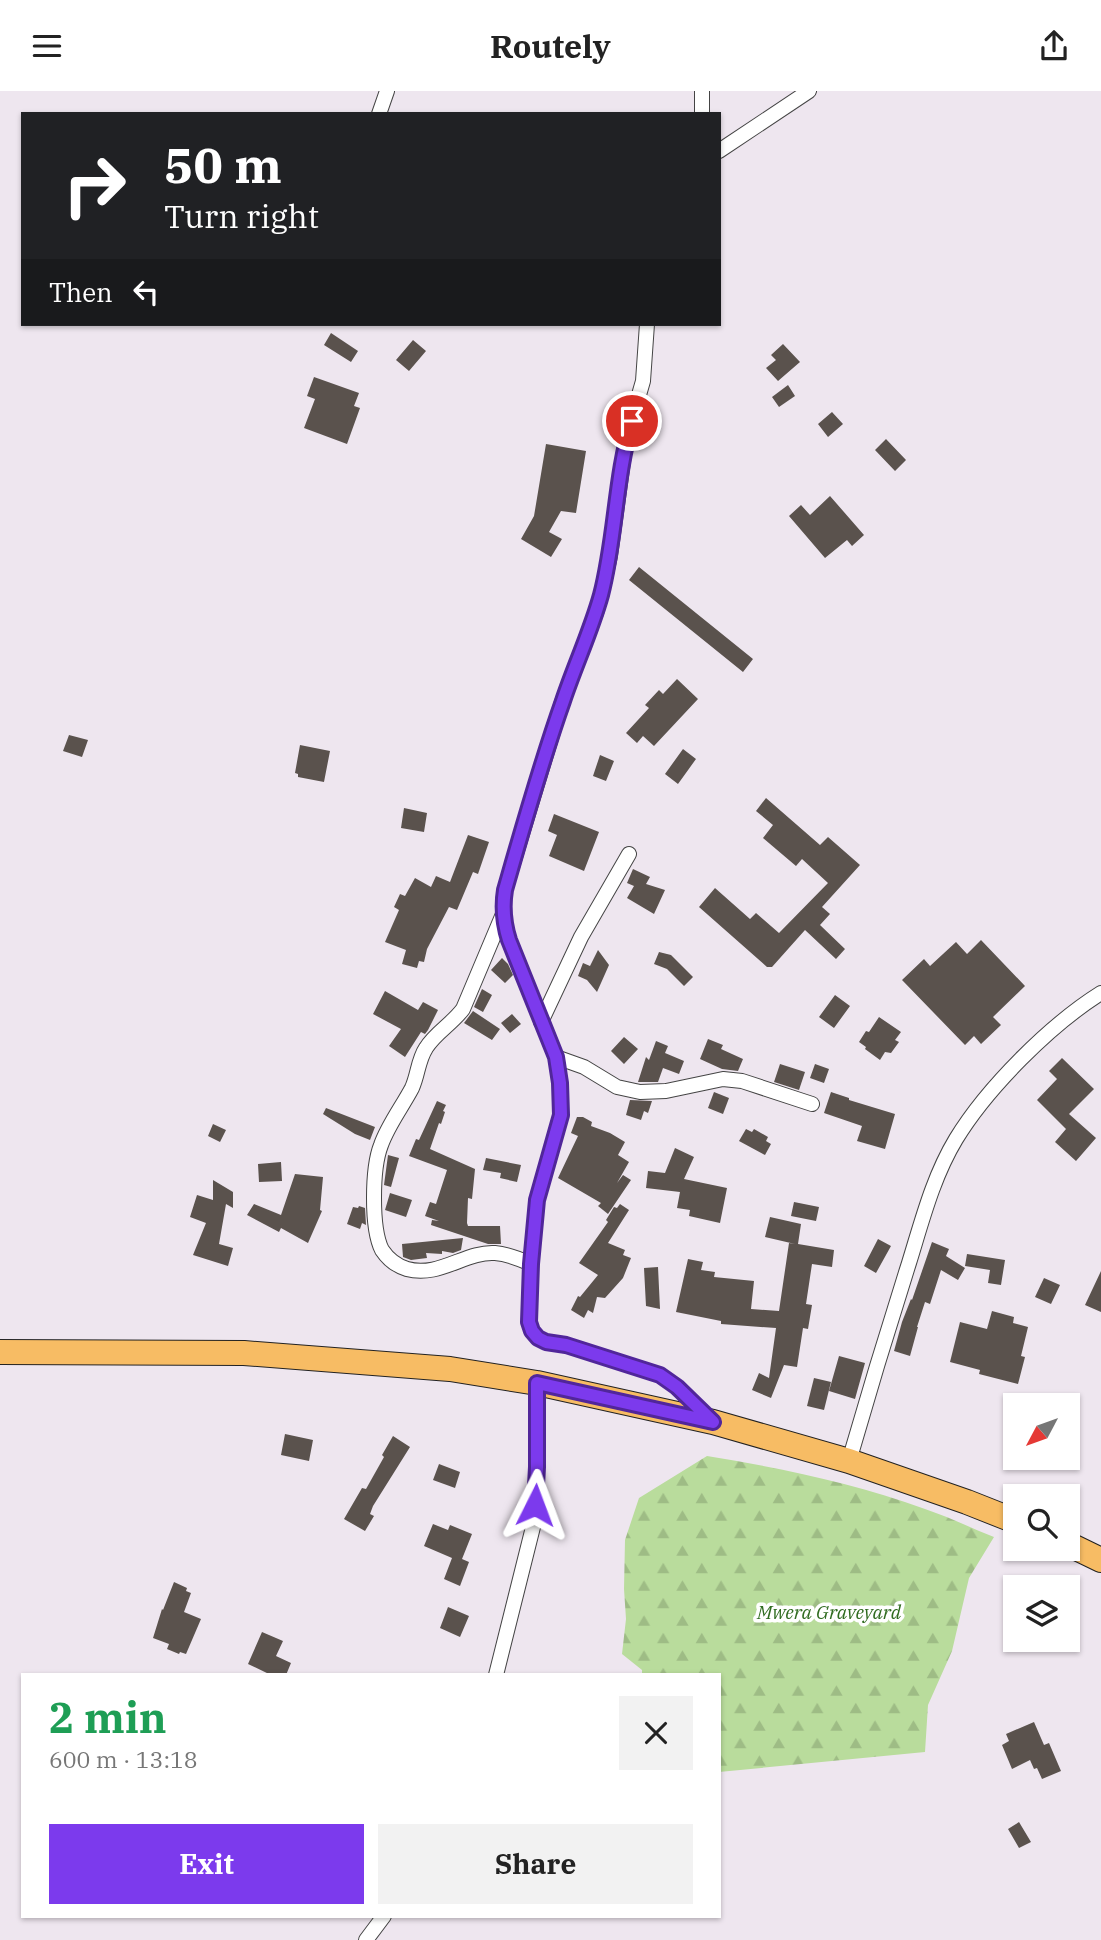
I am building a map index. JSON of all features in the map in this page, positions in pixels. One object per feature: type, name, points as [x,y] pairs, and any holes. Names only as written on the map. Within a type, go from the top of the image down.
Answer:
[{"type":"highway","points":[[0,1352],[244,1353],[450,1369],[537,1383],[713,1422],[849,1461],[1003,1516]]},
{"type":"highway","points":[[1080,1550],[1101,1560]]},
{"type":"street","points":[[380,112],[387,91]]},
{"type":"street","points":[[702,91],[702,112]]},
{"type":"street","points":[[721,150],[809,91]]},
{"type":"street","points":[[647,326],[643,381],[626,440],[610,556],[602,591],[562,702],[527,813],[505,890],[503,913],[509,940],[556,1057],[560,1083],[561,1115],[537,1200],[531,1264],[529,1322],[532,1331],[538,1338],[660,1375],[677,1387],[713,1422]]},
{"type":"street","points":[[541,1022],[581,937],[628,853]]},
{"type":"street","points":[[503,913],[463,1009],[425,1049],[412,1087],[381,1144],[375,1164],[374,1184],[377,1237],[389,1259],[399,1267],[411,1270],[438,1268],[482,1254],[494,1253],[509,1255],[531,1264]]},
{"type":"street","points":[[849,1461],[934,1184],[956,1139],[978,1108],[1013,1068],[1066,1019],[1101,993]]},
{"type":"street","points":[[556,1057],[584,1067],[617,1087],[640,1092],[666,1091],[723,1079],[742,1081],[812,1104]]},
{"type":"street","points":[[496,1673],[534,1523],[537,1383]]},
{"type":"street","points":[[366,1940],[382,1918]]},
{"type":"shaded area","points":[[0,91],[1101,91],[1101,1940],[0,1940]]},
{"type":"green space","name":"Mwera Graveyard","points":[[707,1456],[789,1471],[871,1491],[934,1512],[994,1537],[969,1578],[952,1651],[928,1705],[925,1752],[721,1772],[721,1673],[642,1673],[642,1670],[622,1654],[626,1619],[625,1540],[639,1498]]},
{"type":"building","points":[[331,333],[358,351],[351,362],[324,345]]},
{"type":"building","points":[[413,340],[426,351],[409,371],[396,360]]},
{"type":"building","points":[[783,344],[800,362],[778,381],[766,368],[776,360],[771,355]]},
{"type":"building","points":[[314,377],[359,393],[354,406],[360,408],[347,444],[304,428],[315,399],[307,396]]},
{"type":"building","points":[[788,385],[795,396],[779,407],[772,397]]},
{"type":"building","points":[[832,412],[843,424],[828,437],[818,424]]},
{"type":"building","points":[[886,439],[906,460],[895,471],[875,450]]},
{"type":"building","points":[[546,444],[586,451],[576,513],[561,511],[549,532],[562,539],[551,557],[521,539],[534,516]]},
{"type":"building","points":[[830,496],[864,535],[852,546],[847,540],[825,558],[789,516],[801,505],[810,515]]},
{"type":"building","points":[[639,567],[753,659],[743,672],[629,580]]},
{"type":"building","points":[[677,679],[698,699],[654,746],[643,736],[637,743],[626,733],[649,708],[645,705],[659,690],[663,694]]},
{"type":"building","points":[[69,735],[88,740],[82,757],[63,751]]},
{"type":"building","points":[[300,745],[330,751],[324,782],[298,777],[295,773]]},
{"type":"building","points":[[683,749],[696,759],[678,784],[665,774]]},
{"type":"building","points":[[600,755],[614,761],[606,781],[593,776]]},
{"type":"building","points":[[766,798],[820,845],[828,837],[860,865],[822,907],[830,914],[820,925],[845,949],[836,959],[805,930],[772,967],[767,967],[699,907],[715,888],[750,919],[756,913],[779,933],[828,883],[802,859],[796,866],[763,838],[773,825],[756,811]]},
{"type":"building","points":[[404,808],[427,813],[424,832],[401,828]]},
{"type":"building","points":[[554,814],[599,832],[584,871],[549,856],[557,835],[548,831]]},
{"type":"building","points":[[468,835],[489,842],[478,874],[473,872],[457,910],[449,907],[427,949],[424,962],[419,961],[417,968],[402,964],[406,950],[385,942],[399,910],[394,907],[400,894],[405,896],[415,878],[431,887],[436,876],[450,882]]},
{"type":"building","points":[[633,869],[650,877],[646,884],[665,890],[654,914],[627,898],[634,886],[627,883]]},
{"type":"building","points":[[981,940],[1025,986],[993,1017],[1001,1025],[981,1044],[974,1036],[965,1045],[902,980],[924,959],[930,966],[956,942],[967,954]]},
{"type":"building","points":[[598,950],[609,965],[597,992],[587,980],[578,976],[583,963],[590,966]]},
{"type":"building","points":[[659,952],[671,955],[693,977],[684,986],[667,969],[654,964]]},
{"type":"building","points":[[502,958],[513,975],[505,983],[491,970]]},
{"type":"building","points":[[482,989],[492,995],[483,1012],[474,1007]]},
{"type":"building","points":[[385,991],[418,1010],[423,1002],[438,1010],[428,1030],[425,1034],[421,1032],[405,1057],[389,1046],[401,1029],[373,1014]]},
{"type":"building","points":[[835,995],[850,1006],[834,1028],[819,1017]]},
{"type":"building","points":[[473,1011],[500,1029],[492,1040],[464,1023]]},
{"type":"building","points":[[512,1014],[521,1024],[510,1033],[501,1023]]},
{"type":"building","points":[[879,1017],[901,1032],[895,1040],[899,1042],[891,1053],[885,1052],[880,1060],[859,1042]]},
{"type":"building","points":[[624,1037],[638,1049],[624,1064],[611,1051]]},
{"type":"building","points":[[708,1039],[723,1045],[721,1049],[743,1059],[738,1071],[722,1069],[700,1059]]},
{"type":"building","points":[[656,1041],[668,1046],[665,1053],[684,1061],[679,1074],[663,1068],[658,1082],[638,1082],[646,1057],[649,1060]]},
{"type":"building","points":[[1062,1058],[1094,1089],[1069,1114],[1096,1138],[1076,1161],[1055,1142],[1066,1129],[1037,1100],[1057,1079],[1049,1071]]},
{"type":"building","points":[[780,1064],[805,1072],[799,1090],[774,1082]]},
{"type":"building","points":[[815,1064],[829,1069],[824,1083],[810,1078]]},
{"type":"building","points":[[714,1092],[729,1098],[723,1114],[708,1108]]},
{"type":"building","points":[[831,1092],[895,1114],[885,1149],[857,1141],[862,1126],[824,1113]]},
{"type":"building","points":[[630,1100],[652,1101],[648,1113],[644,1111],[641,1120],[626,1115]]},
{"type":"building","points":[[437,1101],[446,1105],[443,1111],[445,1112],[430,1149],[475,1169],[472,1199],[468,1198],[468,1226],[500,1226],[501,1244],[488,1244],[431,1225],[432,1220],[439,1221],[425,1216],[430,1202],[436,1204],[447,1170],[409,1156]]},
{"type":"building","points":[[326,1108],[375,1127],[370,1140],[323,1114]]},
{"type":"building","points":[[577,1117],[583,1117],[592,1122],[591,1126],[625,1142],[618,1155],[629,1162],[617,1183],[623,1175],[631,1180],[608,1214],[598,1206],[601,1203],[558,1178],[578,1136],[571,1133]]},
{"type":"building","points":[[213,1124],[226,1130],[220,1142],[208,1136]]},
{"type":"building","points":[[746,1129],[752,1132],[754,1129],[768,1137],[766,1141],[771,1144],[765,1155],[739,1141]]},
{"type":"building","points":[[675,1148],[694,1157],[684,1179],[727,1188],[720,1223],[689,1216],[690,1210],[677,1208],[680,1192],[646,1188],[648,1171],[665,1173]]},
{"type":"building","points":[[388,1155],[399,1158],[391,1187],[384,1185]]},
{"type":"building","points":[[486,1158],[521,1165],[517,1182],[500,1178],[501,1173],[483,1170]]},
{"type":"building","points":[[281,1162],[282,1181],[259,1182],[258,1164]]},
{"type":"building","points":[[295,1174],[323,1177],[322,1211],[308,1243],[281,1228],[279,1232],[247,1215],[254,1204],[281,1215]]},
{"type":"building","points":[[213,1180],[233,1192],[233,1208],[226,1204],[219,1244],[233,1248],[228,1266],[193,1255],[206,1223],[190,1217],[197,1195],[213,1200]]},
{"type":"building","points":[[390,1193],[412,1200],[406,1217],[385,1210]]},
{"type":"building","points":[[794,1202],[819,1207],[816,1221],[791,1216]]},
{"type":"building","points":[[620,1204],[629,1210],[608,1243],[625,1250],[623,1255],[631,1258],[623,1278],[605,1298],[597,1297],[593,1313],[588,1310],[584,1318],[571,1310],[578,1296],[580,1297],[598,1275],[579,1263],[608,1222],[606,1220],[614,1207],[617,1208]]},
{"type":"building","points":[[353,1207],[365,1208],[366,1225],[362,1223],[360,1229],[347,1224]]},
{"type":"building","points":[[770,1217],[801,1224],[798,1244],[834,1250],[832,1267],[812,1264],[806,1304],[812,1305],[808,1329],[803,1328],[797,1367],[784,1365],[771,1398],[752,1390],[759,1373],[769,1378],[776,1328],[721,1324],[721,1321],[676,1312],[688,1259],[703,1262],[701,1270],[715,1272],[714,1277],[754,1281],[751,1309],[779,1311],[789,1243],[795,1244],[765,1237]]},
{"type":"building","points":[[463,1238],[461,1250],[453,1253],[426,1253],[427,1258],[411,1260],[403,1257],[402,1244]]},
{"type":"building","points":[[878,1239],[891,1246],[876,1273],[864,1266]]},
{"type":"building","points":[[932,1242],[949,1249],[946,1256],[965,1268],[958,1280],[941,1270],[930,1304],[925,1302],[910,1356],[894,1351]]},
{"type":"building","points":[[967,1254],[1005,1260],[1001,1285],[988,1283],[990,1270],[965,1266]]},
{"type":"building","points":[[658,1267],[660,1309],[646,1306],[644,1268]]},
{"type":"building","points":[[1101,1271],[1101,1312],[1085,1305]]},
{"type":"building","points":[[1044,1278],[1060,1285],[1051,1304],[1035,1297]]},
{"type":"building","points":[[992,1311],[1014,1317],[1013,1323],[1028,1327],[1021,1356],[1025,1357],[1018,1384],[979,1374],[980,1370],[950,1362],[960,1322],[987,1329]]},
{"type":"building","points":[[839,1356],[865,1363],[855,1399],[829,1391]]},
{"type":"building","points":[[814,1378],[831,1382],[824,1410],[807,1406]]},
{"type":"building","points":[[285,1434],[313,1440],[309,1461],[281,1455]]},
{"type":"building","points":[[393,1436],[410,1447],[373,1506],[370,1514],[374,1516],[365,1531],[344,1519],[362,1488],[366,1489]]},
{"type":"building","points":[[439,1464],[460,1472],[455,1488],[433,1480]]},
{"type":"building","points":[[433,1524],[448,1530],[450,1525],[472,1534],[462,1559],[469,1562],[460,1586],[444,1579],[452,1558],[424,1546]]},
{"type":"building","points":[[174,1582],[191,1593],[184,1612],[201,1619],[186,1654],[167,1649],[169,1644],[153,1638]]},
{"type":"building","points":[[448,1607],[469,1616],[460,1637],[440,1628]]},
{"type":"building","points":[[262,1632],[283,1641],[276,1656],[291,1663],[287,1673],[267,1673],[248,1664]]},
{"type":"building","points":[[1034,1722],[1044,1745],[1049,1743],[1061,1771],[1042,1779],[1030,1760],[1012,1769],[1002,1745],[1009,1741],[1006,1734]]},
{"type":"building","points":[[1019,1822],[1031,1842],[1019,1848],[1008,1829]]},
{"type":"route","points":[[535,1505],[537,1383],[713,1422],[677,1387],[660,1375],[566,1345],[546,1342],[532,1331],[529,1322],[537,1200],[561,1115],[560,1083],[556,1057],[509,940],[503,903],[527,813],[562,702],[602,591],[610,556],[626,440],[632,421]]}]
